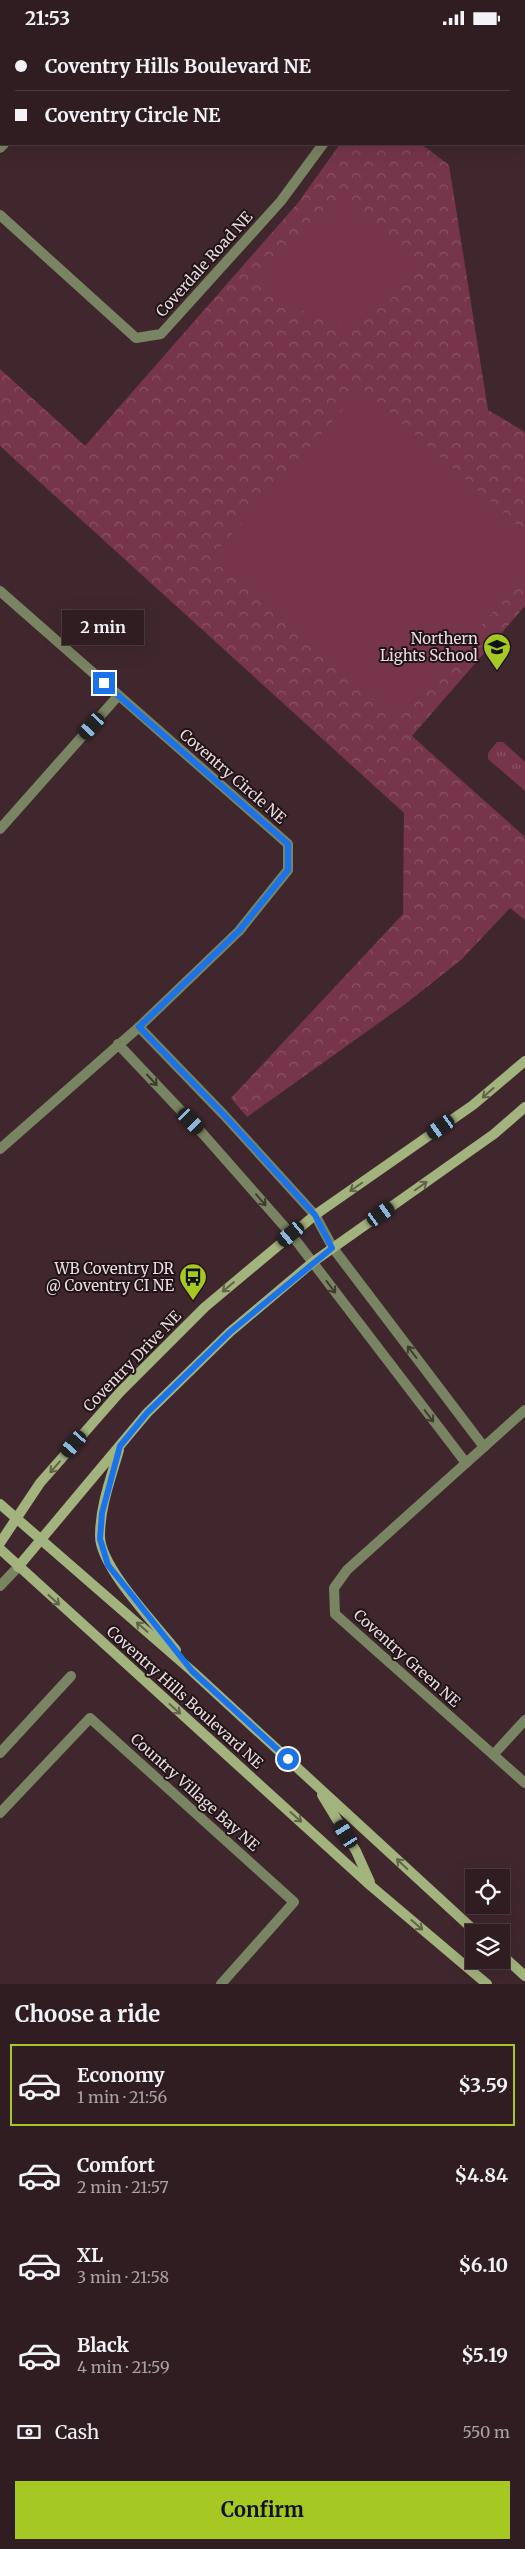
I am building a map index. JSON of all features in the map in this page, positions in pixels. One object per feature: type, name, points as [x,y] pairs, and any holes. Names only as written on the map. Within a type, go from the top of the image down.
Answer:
[{"type":"street","name":"Coverdale Road NE","points":[[0,215],[136,338],[161,334],[281,201],[322,145]]},
{"type":"street","name":"Coventry Circle NE","points":[[0,591],[288,844],[288,870],[239,931],[139,1027],[0,1149]]},
{"type":"street","points":[[0,829],[118,696]]},
{"type":"street","points":[[139,1027],[224,1115],[315,1215],[332,1248],[484,1447]]},
{"type":"street","points":[[118,1044],[203,1134],[291,1234],[466,1463]]},
{"type":"street","name":"Coventry Drive NE","points":[[0,1543],[40,1483],[120,1392],[205,1307],[315,1215],[473,1105],[525,1061]]},
{"type":"street","points":[[0,1586],[147,1413],[230,1332],[312,1263],[494,1134],[525,1107]]},
{"type":"street","name":"Coventry Green NE","points":[[525,1410],[347,1570],[334,1588],[335,1614],[525,1783]]},
{"type":"street","points":[[120,1446],[102,1513],[100,1539],[108,1565],[192,1671]]},
{"type":"street","name":"Coventry Hills Boulevard NE","points":[[0,1504],[192,1671],[467,1924]]},
{"type":"street","name":"Coventry Hills Boulevard NE","points":[[0,1549],[371,1886],[487,1984]]},
{"type":"street","points":[[0,1753],[71,1676]]},
{"type":"street","name":"Country Village Bay NE","points":[[0,1813],[90,1718],[294,1902],[221,1984]]},
{"type":"street","points":[[494,1755],[525,1720]]},
{"type":"street","points":[[315,1784],[356,1851],[371,1886]]},
{"type":"street","points":[[510,1963],[525,1976]]},
{"type":"green space","points":[[339,145],[422,145],[449,165],[488,410],[525,432],[525,606],[412,736],[525,837],[525,920],[510,908],[461,960],[404,1005],[247,1117],[231,1098],[403,914],[404,813],[0,446],[0,369],[85,446],[297,204]]},
{"type":"green space","points":[[329,204],[343,204],[418,270],[385,305],[345,325],[301,310],[261,278]]},
{"type":"green space","points":[[362,388],[525,532],[525,576],[399,718],[214,554]]},
{"type":"green space","points":[[497,742],[503,742],[525,762],[525,791],[488,759],[488,753]]},
{"type":"place","name":"Northern Lights School","points":[[497,671]]},
{"type":"place","name":"WB Coventry DR @ Coventry CI NE","points":[[193,1301]]},
{"type":"route","points":[[104,683],[288,844],[288,870],[239,931],[139,1027],[224,1115],[315,1215],[332,1248],[230,1332],[147,1413],[120,1446],[102,1513],[100,1539],[108,1565],[192,1671],[288,1759]]}]
